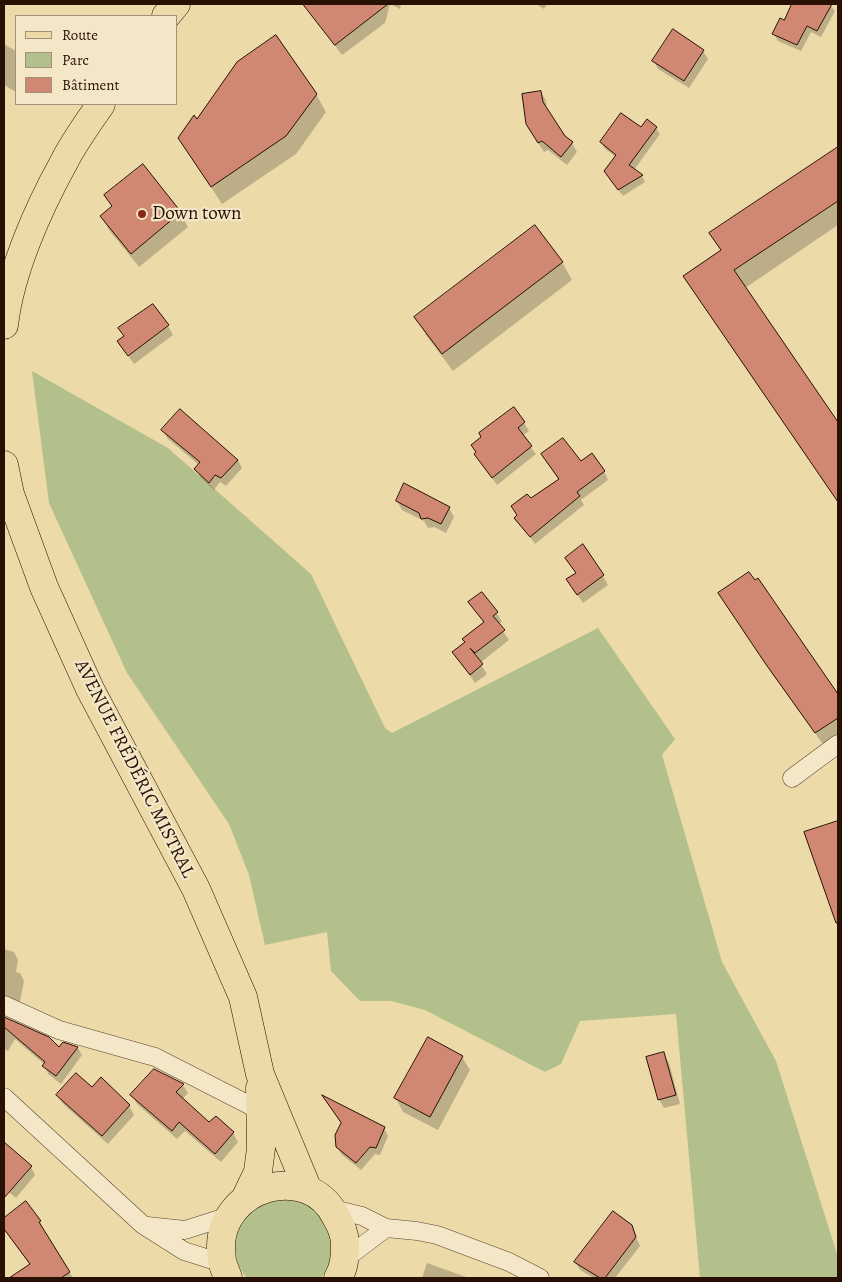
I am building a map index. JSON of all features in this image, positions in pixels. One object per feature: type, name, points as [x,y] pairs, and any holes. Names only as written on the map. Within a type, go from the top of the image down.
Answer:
[{"type":"main road","points":[[167,15],[176,4]]},
{"type":"main road","points":[[4,325],[6,304],[22,253],[32,230],[64,161],[100,105]]},
{"type":"main road","name":"AVENUE FRÉDÉRIC MISTRAL","points":[[4,465],[10,494],[44,587],[90,689],[196,890],[242,997],[260,1074],[308,1190]]},
{"type":"main road","name":"AVENUE FRÉDÉRIC MISTRAL","points":[[225,1271],[221,1239],[258,1172],[261,1148],[260,1074]]},
{"type":"main road","points":[[238,1207],[266,1188],[287,1185],[308,1190],[322,1198],[332,1209],[344,1233],[342,1269]]},
{"type":"street","points":[[792,778],[838,744]]},
{"type":"street","points":[[4,1005],[59,1030],[155,1057],[261,1111]]},
{"type":"street","points":[[4,1097],[143,1226],[184,1251],[225,1271]]},
{"type":"street","points":[[143,1226],[185,1230],[238,1207]]},
{"type":"street","points":[[332,1209],[362,1216],[386,1228],[417,1230],[438,1235],[509,1262],[540,1278]]},
{"type":"street","points":[[342,1269],[386,1228]]},
{"type":"green space","points":[[32,371],[168,448],[311,574],[385,728],[392,733],[598,628],[675,739],[662,755],[722,962],[776,1061],[838,1257],[838,1278],[700,1278],[676,1014],[580,1021],[561,1064],[545,1072],[425,1010],[391,1001],[360,1001],[331,971],[327,932],[265,945],[249,875],[229,824],[127,673],[49,503]]},
{"type":"green space","points":[[272,1198],[299,1199],[321,1214],[333,1237],[330,1264],[321,1278],[247,1278],[242,1271],[238,1263],[235,1245],[238,1228],[248,1213]]},
{"type":"building","points":[[303,4],[388,4],[335,45]]},
{"type":"building","points":[[792,4],[832,4],[817,31],[807,26],[797,45],[772,34],[780,18],[784,20]]},
{"type":"building","points":[[673,29],[704,50],[684,81],[652,61]]},
{"type":"building","points":[[276,35],[317,94],[286,136],[211,187],[178,138],[194,115],[197,119],[237,62]]},
{"type":"building","points":[[541,91],[543,102],[565,136],[573,142],[561,157],[542,141],[538,143],[526,124],[522,94]]},
{"type":"building","points":[[621,113],[641,127],[647,119],[657,127],[629,165],[643,175],[618,190],[604,171],[616,155],[600,142]]},
{"type":"building","points":[[838,147],[838,201],[734,270],[838,422],[838,502],[683,276],[721,250],[709,233]]},
{"type":"building","points":[[143,164],[181,212],[131,254],[100,216],[112,206],[104,195]]},
{"type":"building","points":[[535,225],[563,262],[442,354],[414,317]]},
{"type":"building","points":[[153,304],[169,325],[128,356],[117,341],[124,336],[118,328]]},
{"type":"building","points":[[514,407],[525,422],[518,428],[532,446],[492,478],[474,454],[476,452],[471,445],[481,437],[479,433]]},
{"type":"building","points":[[180,409],[238,460],[221,478],[215,475],[209,483],[194,469],[200,462],[161,430]]},
{"type":"building","points":[[563,438],[581,461],[592,453],[605,471],[577,492],[580,496],[530,537],[514,518],[517,515],[511,506],[527,494],[531,498],[559,479],[541,454]]},
{"type":"building","points":[[404,483],[450,507],[441,524],[428,518],[421,519],[419,513],[396,501]]},
{"type":"building","points":[[583,544],[604,575],[577,595],[566,579],[576,573],[565,558]]},
{"type":"building","points":[[749,572],[755,580],[758,578],[838,694],[838,718],[815,733],[718,593]]},
{"type":"building","points":[[482,592],[498,612],[493,616],[505,630],[475,653],[470,648],[483,664],[470,675],[452,652],[465,642],[462,639],[484,622],[468,602]]},
{"type":"building","points":[[838,821],[838,923],[836,923],[804,832]]},
{"type":"building","points":[[4,1017],[49,1037],[59,1047],[63,1042],[78,1047],[56,1076],[42,1066],[45,1062],[4,1027]]},
{"type":"building","points":[[428,1037],[463,1056],[430,1117],[394,1098]]},
{"type":"building","points":[[664,1052],[676,1095],[658,1100],[646,1057]]},
{"type":"building","points":[[154,1069],[184,1084],[176,1092],[209,1122],[216,1116],[234,1132],[215,1154],[179,1122],[172,1131],[130,1095]]},
{"type":"building","points":[[76,1073],[92,1087],[101,1077],[130,1105],[102,1136],[56,1095]]},
{"type":"building","points":[[322,1095],[385,1127],[376,1148],[370,1147],[356,1163],[336,1147],[335,1135],[341,1123]]},
{"type":"building","points":[[4,1142],[32,1166],[4,1198]]},
{"type":"building","points":[[26,1201],[41,1221],[39,1222],[70,1272],[61,1278],[9,1278],[30,1264],[4,1229],[4,1218]]},
{"type":"building","points":[[613,1211],[632,1225],[636,1237],[605,1278],[600,1278],[574,1262]]},
{"type":"place","name":"Down town","points":[[142,214]]}]
